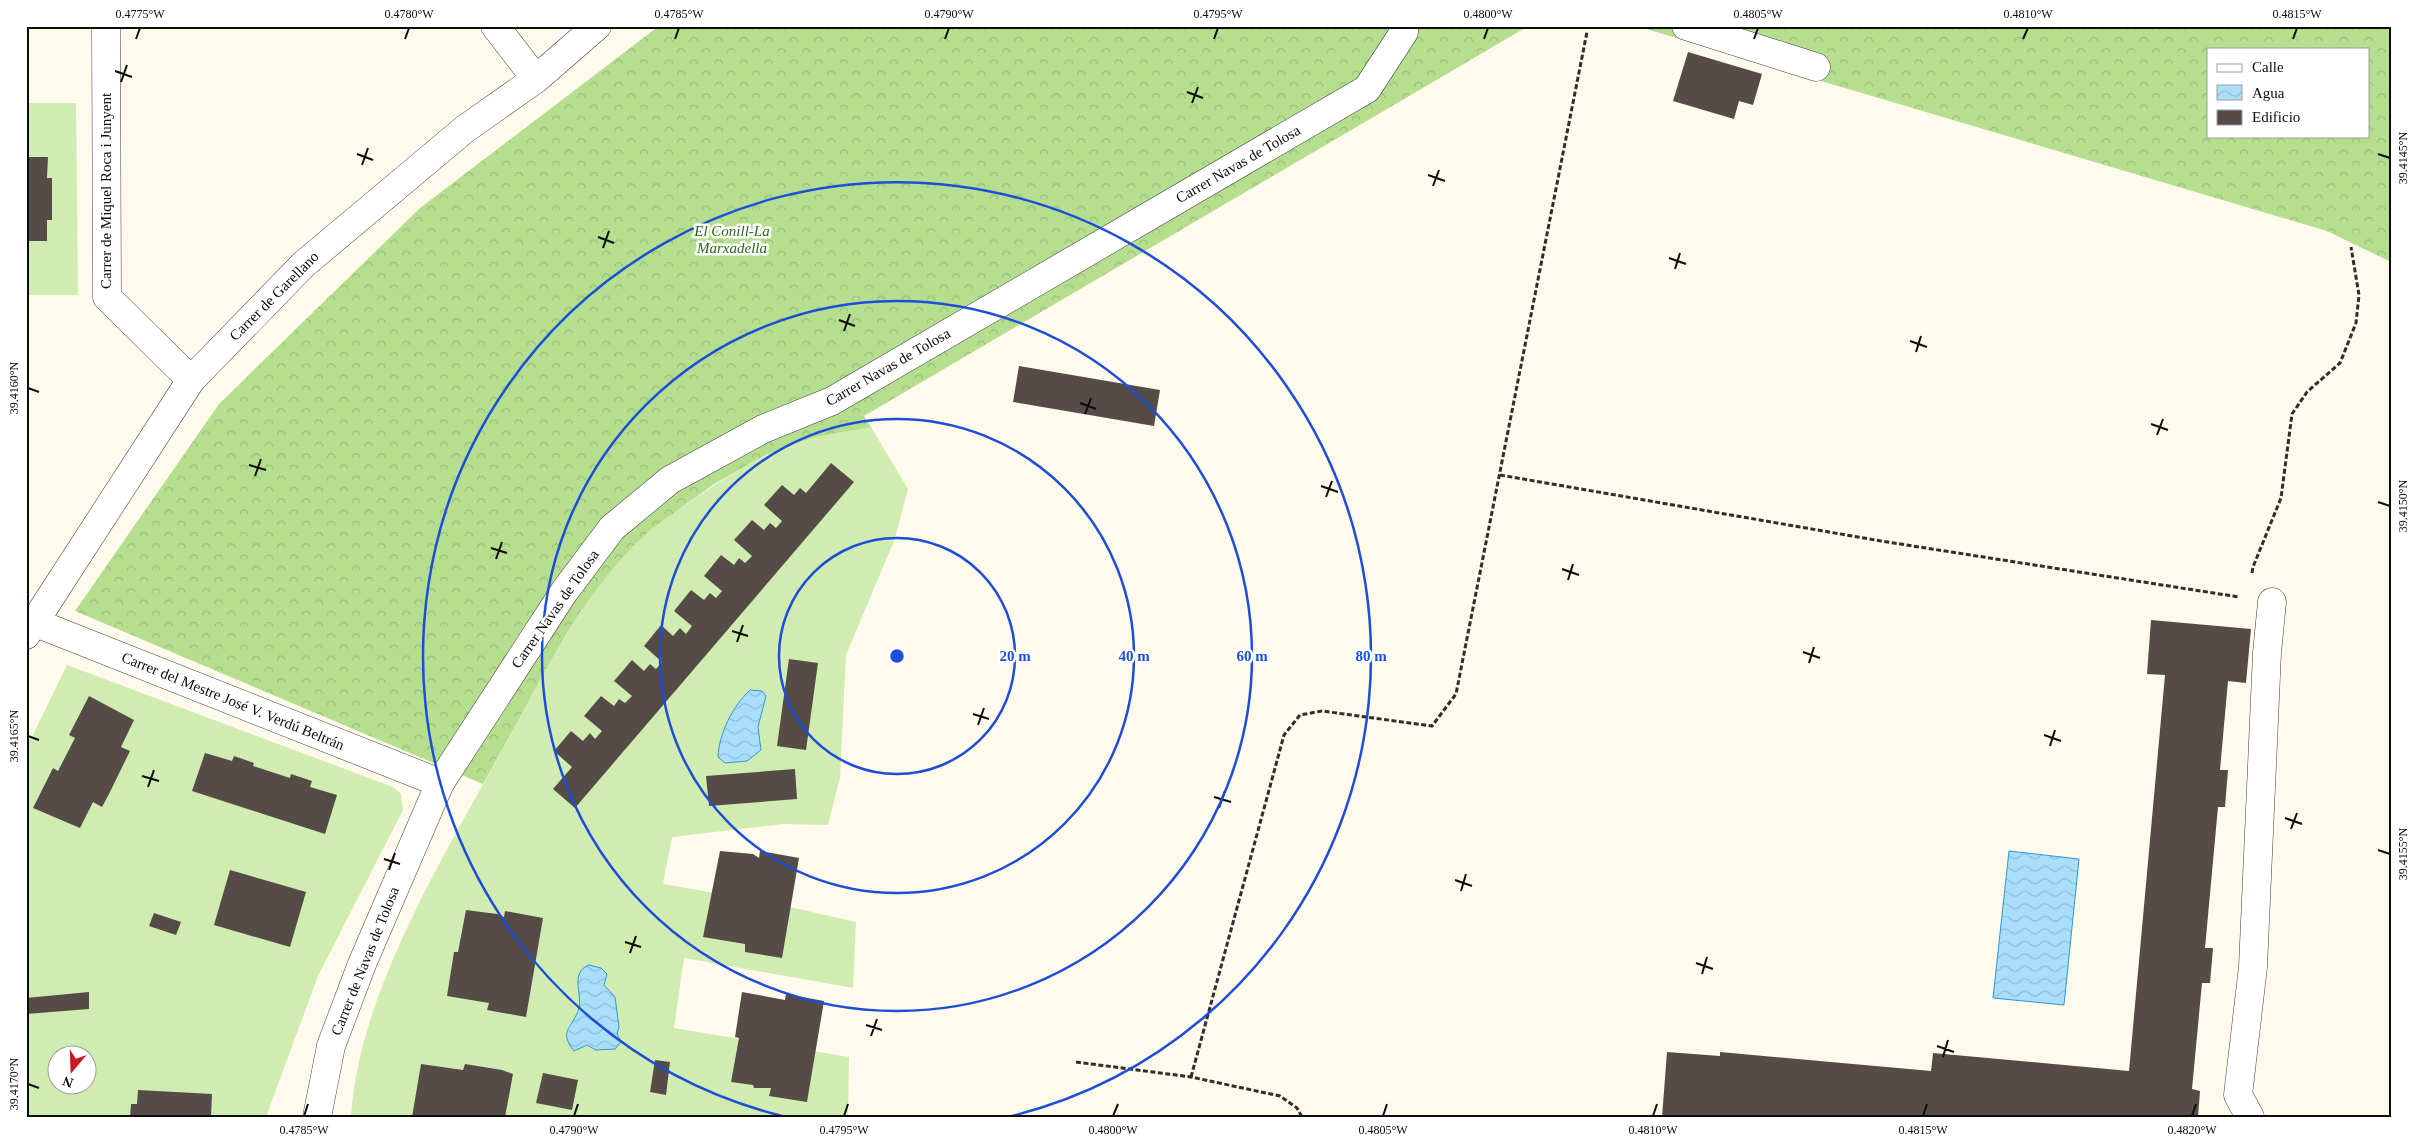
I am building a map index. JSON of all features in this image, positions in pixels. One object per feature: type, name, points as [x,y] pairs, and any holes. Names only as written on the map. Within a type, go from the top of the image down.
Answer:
[{"type":"street","name":"Carrer de Miquel Roca i Junyent","points":[[106,26],[107,297],[191,380]]},
{"type":"street","points":[[495,26],[536,79]]},
{"type":"street","name":"Carrer de Garellano","points":[[29,625],[191,380],[304,264],[465,129],[536,79],[597,26]]},
{"type":"street","name":"Carrer Navas de Tolosa","points":[[440,783],[564,592],[612,528],[670,480],[763,429],[832,401],[1367,89],[1404,32],[1404,26]]},
{"type":"street","points":[[1686,26],[1816,66]]},
{"type":"street","points":[[2250,1117],[2238,1095],[2253,968],[2267,653],[2261,600]]},
{"type":"street","name":"Carrer del Mestre José V. Verdú Beltrán","points":[[29,625],[440,783]]},
{"type":"street","name":"Carrer de Navas de Tolosa","points":[[317,1117],[331,1046],[362,964],[440,783]]},
{"type":"path","points":[[1191,1077],[1284,735],[1300,715],[1322,712],[1432,726],[1456,694],[1587,32]]},
{"type":"path","points":[[1500,475],[1891,543],[2261,600],[2253,567],[2281,498],[2292,414],[2306,392],[2340,363],[2356,323],[2359,296],[2351,247]]},
{"type":"path","points":[[1076,1062],[1191,1077],[1280,1096],[1297,1108],[1302,1117]]},
{"type":"green space","name":"El Conill-La Marxadella","points":[[659,26],[1541,26],[1525,28],[864,416],[872,429],[813,438],[766,455],[714,484],[648,532],[581,611],[483,784],[75,611],[219,404],[420,208]]},
{"type":"green space","points":[[1636,26],[2391,26],[2391,262],[2327,231]]},
{"type":"green space","points":[[26,103],[76,103],[78,295],[26,295]]},
{"type":"green space","points":[[871,427],[908,489],[894,541],[846,655],[840,778],[828,825],[783,824],[672,837],[663,884],[772,903],[856,922],[853,988],[684,958],[674,1028],[849,1057],[848,1117],[351,1117],[357,1071],[369,1024],[406,930],[453,838],[547,667],[601,583],[622,558],[650,530],[745,466],[778,450],[812,438]]},
{"type":"green space","points":[[67,665],[393,787],[401,794],[403,810],[318,976],[266,1117],[26,1117],[26,744],[32,737]]},
{"type":"water","points":[[750,690],[762,691],[766,696],[758,727],[761,750],[747,761],[725,763],[718,757],[724,729],[738,704]]},
{"type":"water","points":[[2009,851],[2079,859],[2064,1005],[1993,998]]},
{"type":"water","points":[[589,965],[601,968],[607,974],[604,985],[615,997],[619,1027],[617,1034],[621,1042],[615,1049],[596,1050],[587,1045],[574,1051],[567,1038],[568,1029],[579,1008],[578,978],[583,968]]},
{"type":"building","points":[[1688,52],[1762,74],[1753,105],[1739,101],[1734,119],[1673,101]]},
{"type":"building","points":[[26,157],[48,157],[47,178],[52,178],[52,220],[47,220],[47,241],[26,241]]},
{"type":"building","points":[[1019,366],[1160,390],[1154,426],[1013,402]]},
{"type":"building","points":[[831,463],[854,482],[575,808],[553,789],[572,767],[554,751],[571,731],[583,741],[590,733],[595,739],[602,731],[584,716],[601,696],[614,706],[619,699],[625,703],[632,696],[614,681],[632,660],[644,671],[650,664],[656,669],[662,662],[644,646],[661,625],[673,636],[680,628],[686,634],[692,626],[674,611],[691,590],[704,600],[710,593],[716,598],[722,591],[704,576],[721,555],[734,565],[739,558],[745,563],[752,556],[734,540],[752,520],[764,530],[770,523],[776,528],[782,521],[764,505],[782,485],[794,495],[800,488],[806,493]]},
{"type":"building","points":[[2151,620],[2251,629],[2246,683],[2228,681],[2220,770],[2228,770],[2225,807],[2218,807],[2205,948],[2213,948],[2210,983],[2202,983],[2192,1089],[2200,1091],[2198,1117],[1751,1117],[1734,1115],[1734,1117],[1662,1117],[1667,1052],[1720,1056],[1720,1052],[1931,1071],[1933,1053],[2129,1071],[2165,675],[2147,674]]},
{"type":"building","points":[[789,659],[818,663],[806,750],[777,746]]},
{"type":"building","points":[[89,696],[134,720],[121,747],[130,751],[109,794],[102,807],[93,802],[80,828],[33,808],[53,768],[58,771],[75,738],[69,735]]},
{"type":"building","points":[[205,753],[232,761],[234,756],[254,763],[253,766],[290,778],[291,774],[312,781],[310,787],[337,795],[325,834],[192,791]]},
{"type":"building","points":[[795,769],[797,799],[709,806],[706,776]]},
{"type":"building","points":[[720,851],[753,854],[759,858],[760,851],[799,858],[782,958],[745,952],[745,944],[703,937]]},
{"type":"building","points":[[230,870],[306,892],[290,947],[214,925]]},
{"type":"building","points":[[466,910],[497,914],[504,917],[505,911],[543,918],[526,1017],[487,1010],[489,1003],[447,996],[454,952],[458,952]]},
{"type":"building","points":[[154,913],[181,922],[176,935],[149,926]]},
{"type":"building","points":[[89,992],[89,1009],[26,1014],[26,998]]},
{"type":"building","points":[[742,992],[785,1000],[786,994],[824,1001],[807,1102],[769,1096],[771,1088],[754,1088],[753,1085],[731,1082],[739,1038],[735,1037]]},
{"type":"building","points":[[655,1060],[670,1062],[666,1095],[650,1092]]},
{"type":"building","points":[[421,1064],[463,1070],[465,1064],[502,1070],[513,1074],[505,1117],[412,1117]]},
{"type":"building","points":[[543,1073],[578,1080],[572,1110],[536,1103]]},
{"type":"building","points":[[138,1090],[212,1094],[211,1117],[130,1117],[131,1104],[137,1104]]}]
